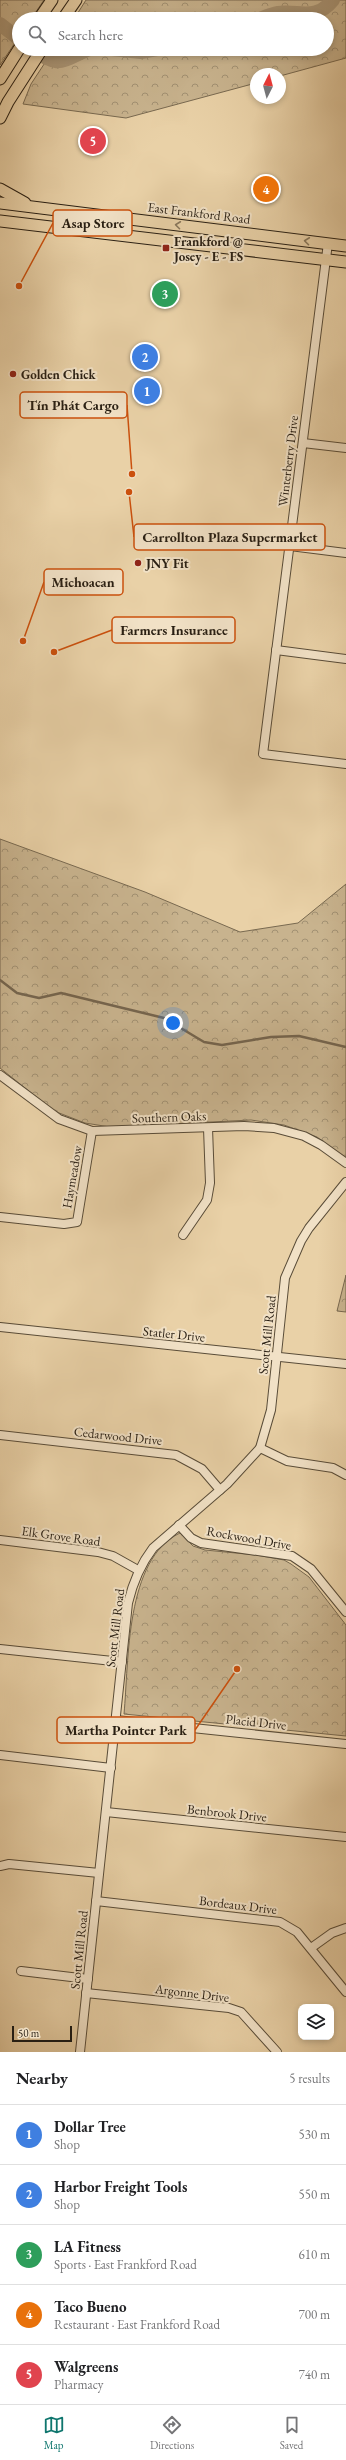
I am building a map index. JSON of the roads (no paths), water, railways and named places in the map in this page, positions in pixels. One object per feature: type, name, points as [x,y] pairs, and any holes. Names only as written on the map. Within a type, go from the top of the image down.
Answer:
[{"type":"main road","points":[[44,12],[52,0]]},
{"type":"main road","points":[[68,12],[76,0]]},
{"type":"main road","points":[[0,79],[14,56]]},
{"type":"main road","points":[[0,118],[37,56]]},
{"type":"main road","points":[[0,189],[31,207]]},
{"type":"main road","name":"East Frankford Road","points":[[0,203],[346,246]]},
{"type":"main road","points":[[0,220],[154,240],[346,262]]},
{"type":"main road","points":[[154,240],[156,222]]},
{"type":"street","name":"Winterberry Drive","points":[[328,244],[263,754],[346,764]]},
{"type":"street","points":[[303,443],[346,448]]},
{"type":"street","points":[[290,546],[346,552]]},
{"type":"street","points":[[276,650],[346,659]]},
{"type":"street","name":"Southern Oaks","points":[[0,1075],[59,1119],[92,1131],[262,1126],[292,1131],[321,1145],[346,1163]]},
{"type":"street","points":[[183,1235],[207,1200],[210,1184],[208,1128]]},
{"type":"street","name":"Haymeadow","points":[[0,1217],[64,1224],[77,1222],[92,1131]]},
{"type":"street","name":"Scott Mill Road","points":[[80,2052],[128,1603],[138,1570],[153,1548],[245,1467],[260,1448],[271,1410],[285,1278],[293,1258],[309,1228],[346,1182]]},
{"type":"street","name":"Statler Drive","points":[[0,1328],[346,1364]]},
{"type":"street","name":"Cedarwood Drive","points":[[0,1435],[176,1455],[202,1469],[220,1490]]},
{"type":"street","points":[[260,1448],[287,1461],[324,1466],[346,1475]]},
{"type":"street","name":"Rockwood Drive","points":[[179,1525],[191,1538],[201,1543],[292,1556],[311,1569],[346,1612]]},
{"type":"street","name":"Elk Grove Road","points":[[0,1540],[98,1552],[113,1556],[138,1570]]},
{"type":"street","points":[[0,1649],[122,1662]]},
{"type":"street","name":"Placid Drive","points":[[116,1720],[346,1744]]},
{"type":"street","points":[[0,1755],[111,1768]]},
{"type":"street","name":"Benbrook Drive","points":[[106,1812],[346,1837]]},
{"type":"street","points":[[0,1866],[10,1864],[99,1873]]},
{"type":"street","name":"Bordeaux Drive","points":[[96,1901],[280,1922],[297,1932],[346,1992]]},
{"type":"street","points":[[311,1948],[332,1933],[346,1928]]},
{"type":"street","points":[[21,1972],[88,1979]]},
{"type":"street","name":"Argonne Drive","points":[[86,1993],[229,2008],[240,2012],[276,2052]]},
{"type":"waterway","points":[[316,12],[326,7],[333,0]]},
{"type":"waterway","points":[[0,24],[12,33]]},
{"type":"waterway","points":[[43,56],[55,61],[66,60],[74,56]]},
{"type":"waterway","points":[[0,980],[17,993],[39,998],[61,993],[164,1018],[204,1042],[222,1045],[271,1037],[299,1036],[346,1047]]},
{"type":"place","name":"Walgreens","points":[[93,141]]},
{"type":"place","name":"Taco Bueno","points":[[266,189]]},
{"type":"place","name":"Frankford @ Josey - E - FS","points":[[166,248]]},
{"type":"place","name":"Asap Store","points":[[19,286]]},
{"type":"place","name":"LA Fitness","points":[[165,294]]},
{"type":"place","name":"Harbor Freight Tools","points":[[145,357]]},
{"type":"place","name":"Golden Chick","points":[[13,374]]},
{"type":"place","name":"Dollar Tree","points":[[147,391]]},
{"type":"place","name":"Tín Phát Cargo","points":[[132,474]]},
{"type":"place","name":"Carrollton Plaza Supermarket","points":[[129,492]]},
{"type":"place","name":"JNY Fit","points":[[138,563]]},
{"type":"place","name":"Michoacan","points":[[23,641]]},
{"type":"place","name":"Farmers Insurance","points":[[54,652]]},
{"type":"place","name":"Martha Pointer Park","points":[[237,1669]]}]
